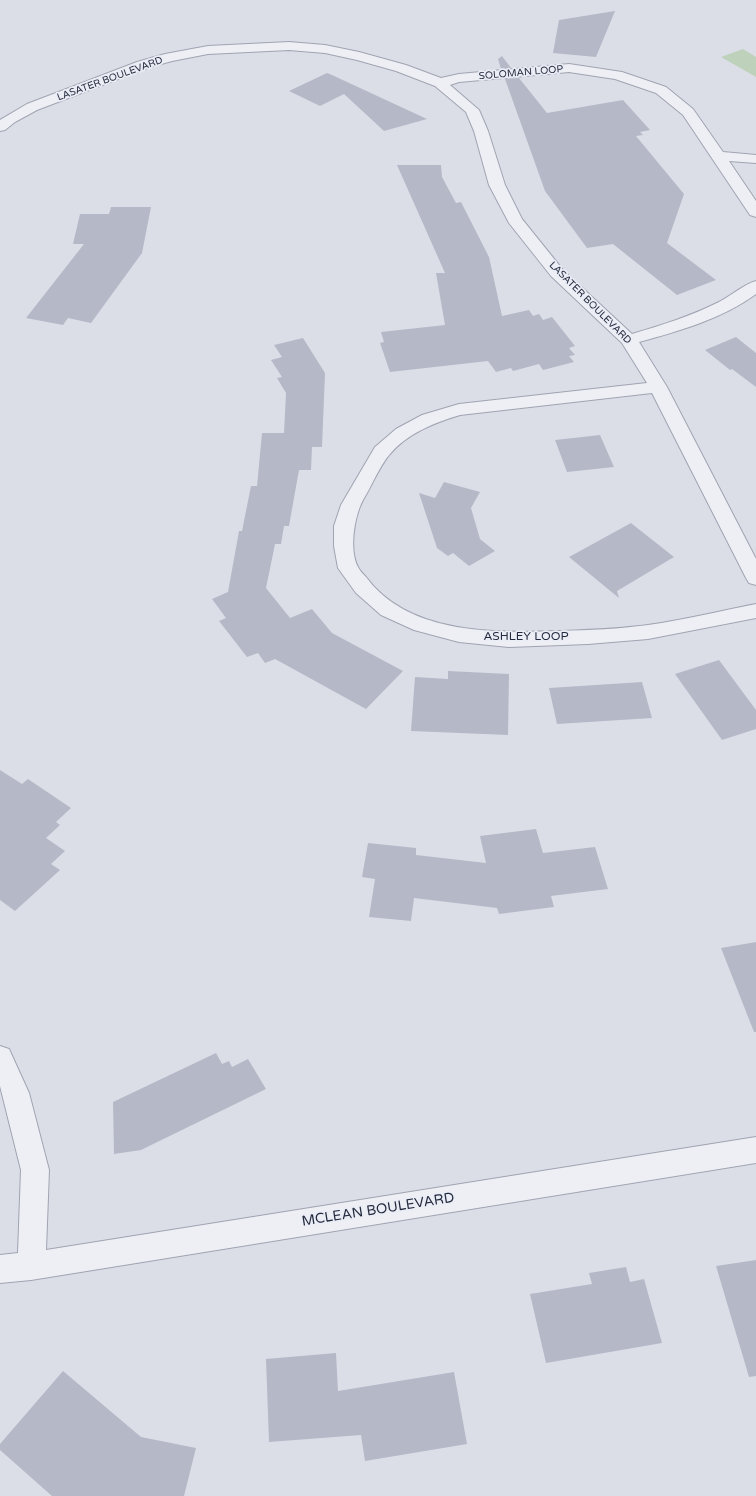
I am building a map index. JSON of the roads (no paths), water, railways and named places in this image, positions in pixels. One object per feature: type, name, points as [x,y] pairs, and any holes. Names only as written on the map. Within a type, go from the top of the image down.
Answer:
[{"type":"street","name":"LASATER BOULEVARD","points":[[0,127],[10,119],[32,107],[142,65],[170,57],[208,50],[289,46],[325,50],[366,58],[401,68],[440,83],[472,110],[481,131],[497,185],[515,220],[557,273],[629,340],[658,386],[756,578]]},
{"type":"street","name":"SOLOMAN LOOP","points":[[440,83],[460,78],[569,68],[617,75],[661,90],[688,112],[756,212]]},
{"type":"street","points":[[717,156],[756,159]]},
{"type":"street","points":[[629,340],[656,332],[719,308],[745,296],[756,286]]},
{"type":"street","name":"ASHLEY LOOP","points":[[658,386],[459,410],[428,419],[402,433],[382,451],[351,506],[344,526],[344,546],[348,568],[363,588],[388,610],[421,625],[459,635],[508,640],[588,638],[648,632],[756,610]]},
{"type":"street","points":[[0,1057],[16,1093],[35,1170],[31,1266]]},
{"type":"street","name":"MCLEAN BOULEVARD","points":[[0,1269],[31,1266],[756,1150]]}]
